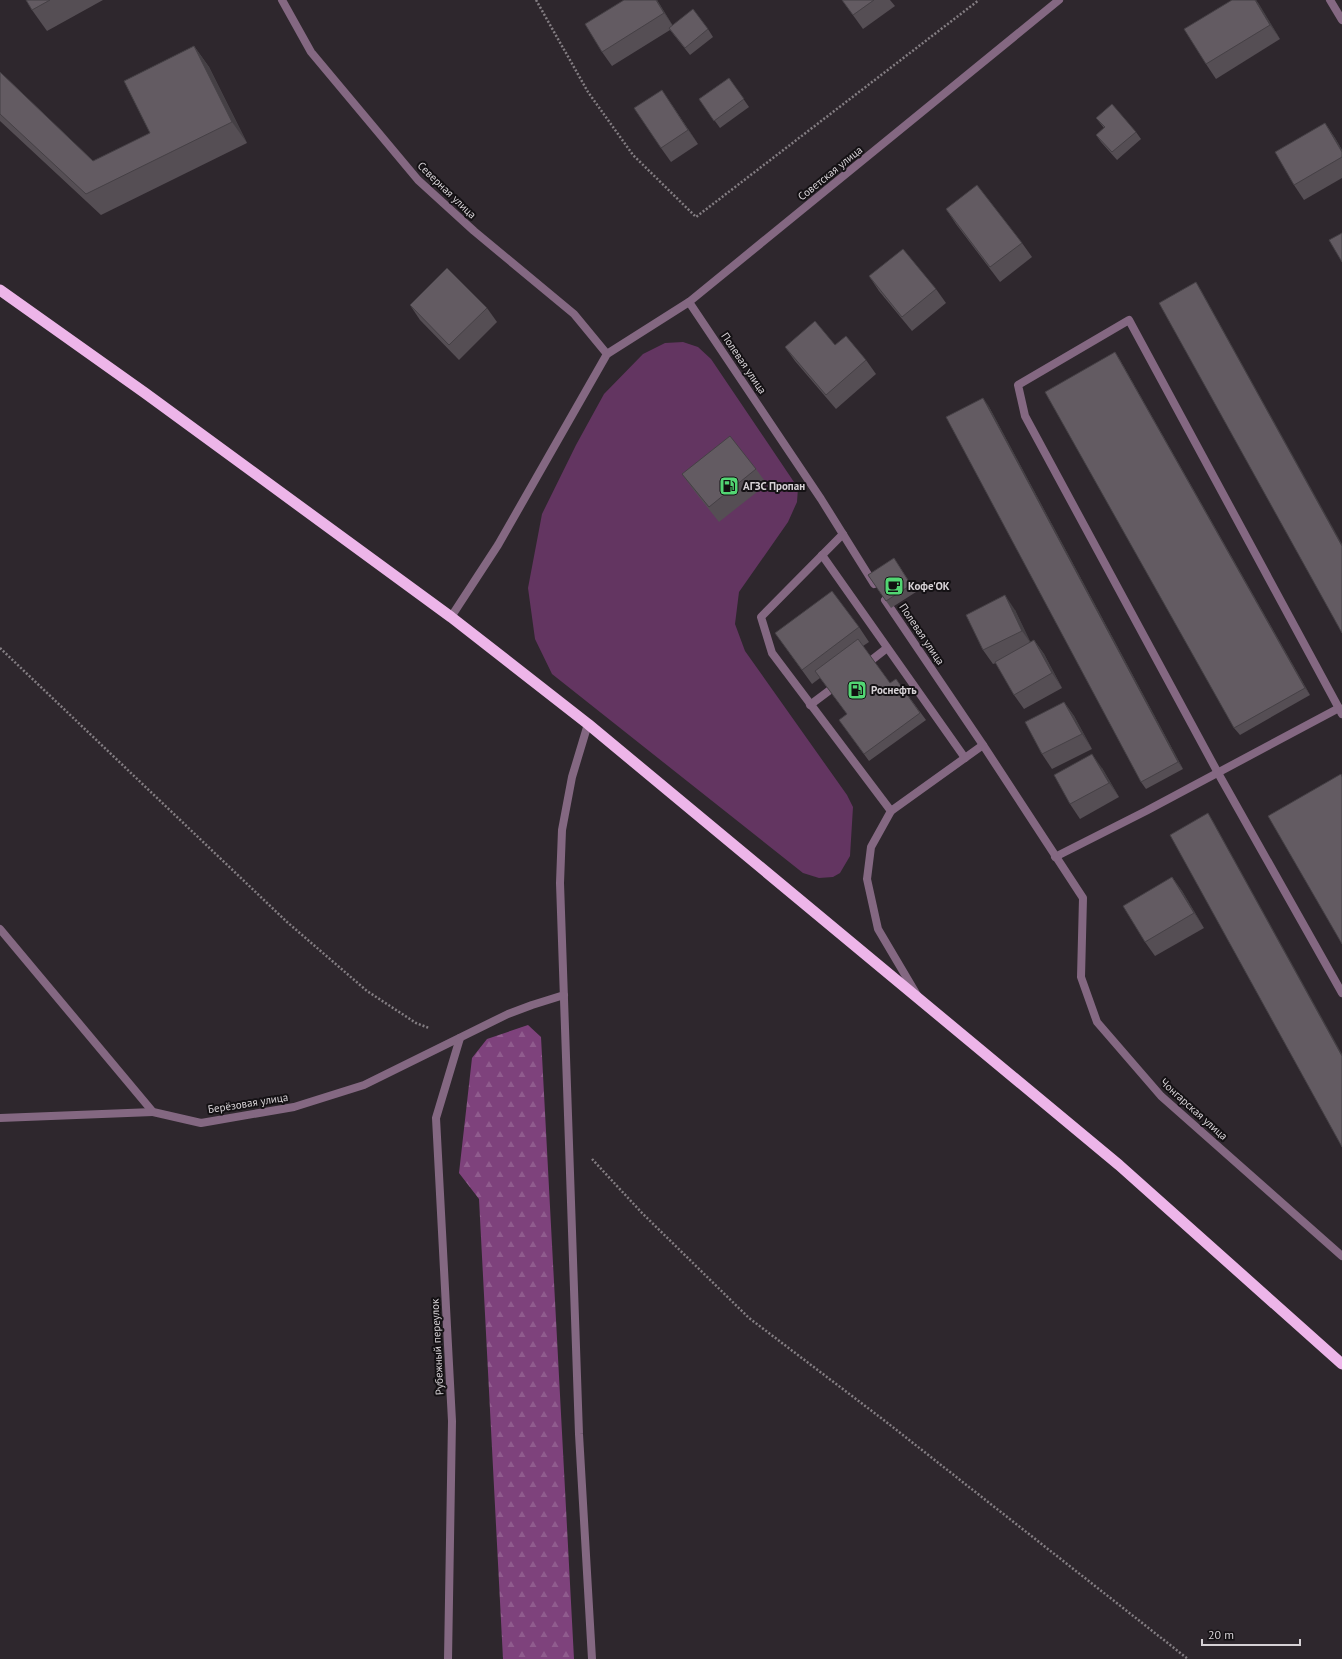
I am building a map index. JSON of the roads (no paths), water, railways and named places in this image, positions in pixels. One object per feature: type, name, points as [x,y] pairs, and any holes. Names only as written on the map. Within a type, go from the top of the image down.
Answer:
[{"type":"highway","points":[[0,290],[145,393],[452,617],[588,724],[1119,1165],[1342,1364]]},
{"type":"street","name":"Северная улица","points":[[282,0],[312,52],[418,180],[474,231],[574,314],[607,354]]},
{"type":"street","name":"Советская улица","points":[[607,354],[690,302],[1059,0]]},
{"type":"street","points":[[1330,0],[1342,20]]},
{"type":"street","name":"Полевая улица","points":[[690,302],[1083,898]]},
{"type":"street","points":[[1056,857],[1218,773],[1340,711],[1129,320],[1018,385],[1024,416],[1218,773],[1342,993]]},
{"type":"street","points":[[452,617],[498,545],[607,354]]},
{"type":"street","points":[[843,534],[761,617],[772,653],[891,811]]},
{"type":"street","points":[[822,555],[965,758]]},
{"type":"street","points":[[855,672],[887,648]]},
{"type":"street","points":[[810,705],[842,682]]},
{"type":"street","points":[[588,724],[572,777],[562,830],[560,883],[579,1434],[592,1659]]},
{"type":"street","points":[[918,997],[878,929],[867,879],[871,847],[891,811],[983,745]]},
{"type":"street","name":"Чонгарская улица","points":[[1083,898],[1081,977],[1097,1022],[1161,1096],[1342,1256]]},
{"type":"street","points":[[0,929],[153,1112]]},
{"type":"street","name":"Берёзовая улица","points":[[0,1118],[153,1112],[201,1123],[294,1107],[364,1085],[508,1014],[564,995]]},
{"type":"street","name":"Рубежный переулок","points":[[448,1659],[452,1421],[436,1118],[460,1038]]},
{"type":"place","name":"АГЗС Пропан","points":[[729,486]]},
{"type":"place","name":"Кофе'ОК","points":[[894,586]]},
{"type":"place","name":"Роснефть","points":[[857,690]]}]
